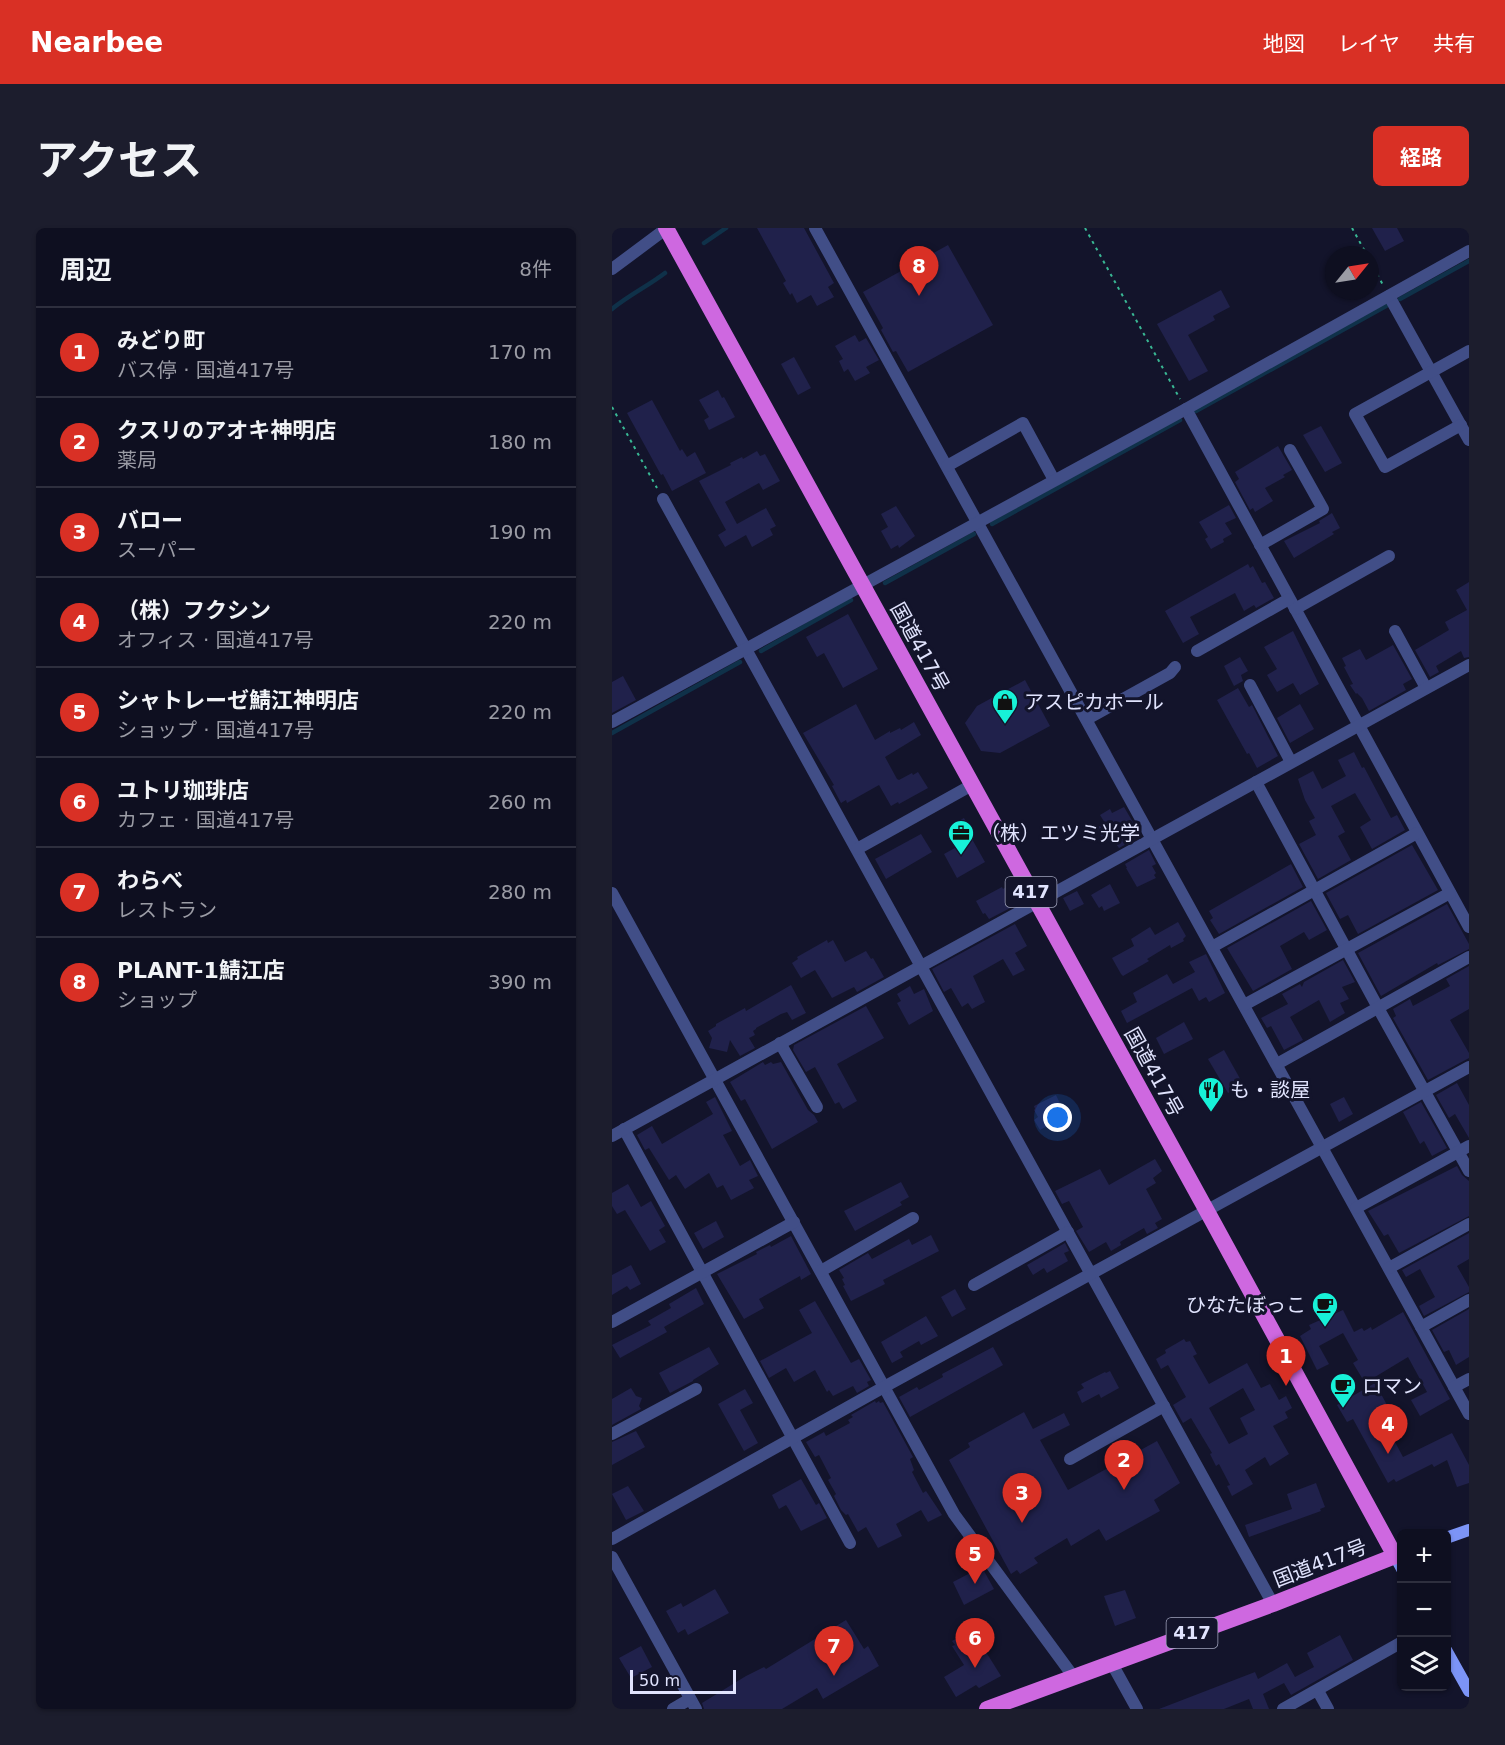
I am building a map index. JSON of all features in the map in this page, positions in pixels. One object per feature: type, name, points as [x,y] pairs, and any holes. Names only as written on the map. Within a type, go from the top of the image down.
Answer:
[{"type":"highway","name":"国道417号","points":[[667,228],[1397,1556]]},
{"type":"highway","name":"国道417号","points":[[987,1709],[1397,1561]]},
{"type":"main road","points":[[1451,1536],[1469,1530]]},
{"type":"main road","points":[[1451,1659],[1469,1691]]},
{"type":"street","points":[[612,269],[667,228]]},
{"type":"street","points":[[815,228],[1469,1414]]},
{"type":"street","points":[[612,722],[1186,409],[1469,251]]},
{"type":"street","points":[[1389,296],[1469,440]]},
{"type":"street","points":[[1461,425],[1385,467],[1355,414],[1469,351]]},
{"type":"street","points":[[1186,409],[1469,927]]},
{"type":"street","points":[[947,466],[1023,423],[1054,480]]},
{"type":"street","points":[[1260,545],[1323,509],[1290,450]]},
{"type":"street","points":[[663,499],[1273,1604]]},
{"type":"street","points":[[1197,651],[1389,556]]},
{"type":"street","points":[[1395,631],[1426,688]]},
{"type":"street","points":[[612,1136],[1469,664]]},
{"type":"street","points":[[1087,720],[1170,674],[1175,667]]},
{"type":"street","points":[[1250,685],[1291,762]]},
{"type":"street","points":[[1256,782],[1424,1091],[1464,1149],[1469,1171]]},
{"type":"street","points":[[857,849],[972,785]]},
{"type":"street","points":[[1212,947],[1417,833]]},
{"type":"street","points":[[612,893],[954,1514],[1073,1676]]},
{"type":"street","points":[[1244,1005],[1450,893]]},
{"type":"street","points":[[1277,1064],[1469,957]]},
{"type":"street","points":[[780,1043],[817,1107]]},
{"type":"street","points":[[612,1539],[884,1386],[1469,1066]]},
{"type":"street","points":[[624,1129],[850,1543]]},
{"type":"street","points":[[1356,1208],[1464,1149]]},
{"type":"street","points":[[820,1271],[913,1218]]},
{"type":"street","points":[[612,1322],[794,1222]]},
{"type":"street","points":[[1389,1268],[1469,1224]]},
{"type":"street","points":[[974,1285],[1068,1232]]},
{"type":"street","points":[[1421,1327],[1469,1300]]},
{"type":"street","points":[[1454,1387],[1469,1379]]},
{"type":"street","points":[[612,1434],[696,1389]]},
{"type":"street","points":[[1070,1459],[1164,1406]]},
{"type":"street","points":[[612,1557],[693,1704],[674,1709]]},
{"type":"street","points":[[1283,1709],[1397,1644]]},
{"type":"street","points":[[1112,1662],[1137,1709]]},
{"type":"street","points":[[1317,1690],[1328,1709]]},
{"type":"path","points":[[1085,228],[1186,409]]},
{"type":"path","points":[[1352,228],[1362,246]]},
{"type":"path","points":[[1379,278],[1389,296]]},
{"type":"path","points":[[612,407],[663,499]]},
{"type":"building","points":[[757,228],[804,228],[834,283],[828,287],[834,297],[817,306],[811,295],[797,303],[783,283],[786,281]]},
{"type":"building","points":[[1372,228],[1397,228],[1404,241],[1385,251]]},
{"type":"building","points":[[948,245],[993,325],[908,372],[896,351],[893,352],[863,292]]},
{"type":"building","points":[[1221,290],[1230,307],[1213,316],[1215,320],[1188,335],[1208,371],[1189,381],[1157,324]]},
{"type":"building","points":[[855,335],[859,342],[866,338],[879,360],[866,367],[870,373],[855,381],[848,369],[844,372],[839,361],[843,359],[835,346]]},
{"type":"building","points":[[794,357],[811,388],[798,395],[781,364]]},
{"type":"building","points":[[718,390],[735,417],[709,430],[704,420],[709,417],[699,400]]},
{"type":"building","points":[[652,400],[680,451],[682,449],[687,457],[695,452],[706,473],[672,491],[627,413]]},
{"type":"building","points":[[1321,426],[1342,463],[1325,472],[1303,435]]},
{"type":"building","points":[[1278,446],[1292,470],[1283,475],[1285,477],[1265,488],[1273,501],[1255,512],[1253,508],[1250,510],[1235,482],[1239,479],[1235,472]]},
{"type":"building","points":[[757,451],[760,456],[765,454],[780,481],[763,490],[759,483],[725,502],[737,524],[766,508],[776,526],[770,529],[773,535],[752,547],[746,535],[725,547],[718,535],[726,530],[699,481]]},
{"type":"building","points":[[1229,505],[1236,518],[1225,523],[1232,534],[1223,539],[1224,542],[1211,549],[1205,539],[1208,537],[1199,522]]},
{"type":"building","points":[[896,506],[915,536],[899,548],[898,545],[891,549],[881,531],[888,527],[881,514]]},
{"type":"building","points":[[1332,513],[1340,528],[1294,558],[1284,541],[1320,523],[1319,521]]},
{"type":"building","points":[[1248,564],[1250,568],[1253,566],[1262,583],[1265,582],[1274,598],[1256,608],[1254,605],[1244,611],[1235,593],[1190,617],[1199,634],[1183,643],[1165,611]]},
{"type":"building","points":[[1469,582],[1469,657],[1464,658],[1461,651],[1436,666],[1439,672],[1430,677],[1415,650],[1449,630],[1445,622],[1467,610],[1456,590]]},
{"type":"building","points":[[848,614],[878,669],[843,688],[824,653],[817,657],[806,637]]},
{"type":"building","points":[[1293,631],[1319,684],[1300,695],[1293,683],[1277,692],[1267,675],[1277,669],[1264,647]]},
{"type":"building","points":[[1393,645],[1412,679],[1403,684],[1406,690],[1369,711],[1362,698],[1350,685],[1353,684],[1342,658],[1360,649],[1366,660]]},
{"type":"building","points":[[1240,657],[1248,671],[1241,675],[1243,681],[1234,686],[1224,666]]},
{"type":"building","points":[[623,676],[636,700],[612,713],[612,682]]},
{"type":"building","points":[[1025,680],[1050,726],[1000,753],[981,751],[965,723],[977,706]]},
{"type":"building","points":[[1238,688],[1249,707],[1252,705],[1278,756],[1257,768],[1217,700]]},
{"type":"building","points":[[856,704],[875,740],[890,731],[890,733],[900,728],[901,730],[914,722],[921,735],[885,757],[897,779],[918,772],[928,788],[891,806],[879,785],[847,803],[846,800],[841,803],[832,786],[834,785],[803,733]]},
{"type":"building","points":[[1300,704],[1314,729],[1290,743],[1277,718]]},
{"type":"building","points":[[1354,752],[1391,818],[1397,815],[1405,830],[1372,849],[1360,827],[1371,820],[1355,793],[1331,806],[1345,832],[1338,836],[1351,860],[1318,879],[1299,844],[1316,835],[1309,821],[1315,818],[1305,800],[1298,779],[1313,771],[1322,789],[1346,776],[1338,760]]},
{"type":"building","points":[[1124,807],[1137,829],[1127,835],[1130,842],[1119,848],[1112,838],[1105,842],[1096,828],[1105,823],[1100,815],[1110,809],[1112,813]]},
{"type":"building","points":[[964,818],[971,831],[968,832],[985,862],[957,878],[944,854],[962,844],[951,825]]},
{"type":"building","points":[[921,834],[932,852],[886,879],[875,859]]},
{"type":"building","points":[[1412,845],[1438,890],[1358,934],[1348,915],[1340,919],[1326,893]]},
{"type":"building","points":[[1149,850],[1156,864],[1152,866],[1156,878],[1137,887],[1125,864]]},
{"type":"building","points":[[1291,864],[1303,887],[1219,934],[1210,920],[1213,918],[1209,911]]},
{"type":"building","points":[[1110,884],[1120,903],[1104,911],[1102,906],[1099,908],[1091,895]]},
{"type":"building","points":[[1002,887],[1003,889],[1006,887],[1016,905],[989,919],[985,913],[983,914],[976,901]]},
{"type":"building","points":[[1077,891],[1084,904],[1070,911],[1063,898]]},
{"type":"building","points":[[1311,901],[1327,930],[1309,940],[1304,932],[1280,946],[1292,969],[1253,991],[1227,948]]},
{"type":"building","points":[[1447,904],[1469,944],[1469,949],[1438,965],[1437,963],[1381,996],[1358,953]]},
{"type":"building","points":[[1178,922],[1186,936],[1184,941],[1171,948],[1170,945],[1147,959],[1149,961],[1123,976],[1121,974],[1112,958],[1134,946],[1131,939],[1150,927],[1155,935]]},
{"type":"building","points":[[1015,924],[1027,946],[1015,953],[1025,970],[1013,976],[1003,959],[973,976],[985,1002],[972,1009],[968,1003],[962,1007],[951,988],[944,992],[932,969]]},
{"type":"building","points":[[827,940],[828,943],[833,940],[845,962],[866,951],[884,977],[857,992],[854,987],[832,998],[815,970],[801,978],[792,963],[798,959],[797,957]]},
{"type":"building","points":[[1206,954],[1225,993],[1209,1002],[1206,997],[1199,1001],[1192,988],[1127,1023],[1121,1011],[1137,1002],[1133,993],[1167,974],[1173,984],[1195,972],[1189,962]]},
{"type":"building","points":[[1343,960],[1355,982],[1342,987],[1349,999],[1340,1003],[1345,1013],[1330,1022],[1319,1000],[1290,1017],[1303,1040],[1284,1050],[1271,1026],[1267,1028],[1261,1018],[1288,1004],[1282,994],[1300,984],[1302,987],[1304,982]]},
{"type":"building","points":[[1469,966],[1469,1009],[1450,1020],[1469,1053],[1469,1058],[1428,1080],[1393,1018],[1396,1016],[1393,1009],[1410,999],[1413,1006],[1450,986],[1446,979]]},
{"type":"building","points":[[791,985],[806,1013],[792,1020],[787,1012],[756,1028],[753,1031],[755,1035],[749,1038],[755,1048],[740,1056],[730,1040],[727,1052],[709,1048],[712,1038],[708,1031],[716,1024],[745,1008],[746,1011]]},
{"type":"building","points":[[910,986],[914,994],[924,989],[933,1011],[909,1025],[897,1003],[901,1001],[897,994]]},
{"type":"building","points":[[866,1006],[884,1038],[837,1064],[857,1101],[843,1109],[839,1102],[835,1104],[815,1067],[806,1072],[793,1050],[794,1045]]},
{"type":"building","points":[[1184,1022],[1193,1039],[1164,1054],[1156,1038]]},
{"type":"building","points":[[1224,1050],[1243,1084],[1228,1093],[1208,1059]]},
{"type":"building","points":[[763,1062],[765,1065],[771,1062],[773,1064],[781,1062],[808,1110],[818,1122],[772,1149],[745,1099],[741,1101],[730,1082]]},
{"type":"building","points":[[1457,1083],[1469,1105],[1469,1138],[1455,1114],[1449,1118],[1436,1095]]},
{"type":"building","points":[[1056,1095],[1066,1116],[1040,1130],[1034,1120],[1038,1117],[1034,1106]]},
{"type":"building","points":[[715,1097],[732,1131],[723,1135],[740,1166],[750,1160],[758,1176],[749,1180],[754,1188],[731,1200],[723,1185],[717,1188],[709,1173],[685,1189],[676,1175],[669,1180],[649,1148],[645,1150],[637,1135],[652,1126],[662,1144],[713,1114],[706,1102]]},
{"type":"building","points":[[1344,1097],[1353,1114],[1339,1122],[1330,1104]]},
{"type":"building","points":[[1421,1102],[1447,1148],[1432,1156],[1424,1141],[1420,1144],[1403,1112]]},
{"type":"building","points":[[1155,1159],[1162,1171],[1153,1178],[1156,1183],[1146,1189],[1162,1219],[1155,1223],[1158,1228],[1147,1234],[1144,1228],[1120,1242],[1121,1245],[1111,1251],[1106,1242],[1089,1252],[1076,1231],[1083,1227],[1069,1201],[1062,1204],[1055,1191],[1100,1169],[1109,1185]]},
{"type":"building","points":[[1457,1166],[1469,1181],[1469,1216],[1399,1253],[1388,1234],[1384,1236],[1368,1211]]},
{"type":"building","points":[[901,1182],[909,1197],[900,1202],[902,1205],[855,1231],[844,1211]]},
{"type":"building","points":[[628,1184],[641,1207],[651,1201],[665,1226],[659,1230],[666,1242],[650,1251],[625,1210],[617,1214],[612,1206],[612,1193]]},
{"type":"building","points":[[716,1221],[724,1237],[703,1249],[694,1233]]},
{"type":"building","points":[[1469,1233],[1469,1259],[1457,1266],[1469,1287],[1469,1292],[1424,1316],[1419,1306],[1435,1297],[1420,1269],[1406,1277],[1402,1270]]},
{"type":"building","points":[[931,1235],[939,1251],[883,1280],[885,1284],[851,1301],[843,1286],[845,1285],[842,1279],[844,1278],[839,1270],[868,1253],[872,1259],[909,1239],[912,1245]]},
{"type":"building","points":[[791,1236],[811,1274],[801,1280],[800,1276],[759,1299],[764,1308],[744,1319],[717,1274]]},
{"type":"building","points":[[1065,1243],[1069,1251],[1064,1253],[1068,1261],[1047,1273],[1044,1268],[1033,1275],[1027,1265]]},
{"type":"building","points":[[631,1265],[641,1284],[630,1290],[627,1286],[612,1295],[612,1275]]},
{"type":"building","points":[[696,1288],[704,1304],[664,1327],[667,1332],[620,1358],[612,1345],[651,1325],[648,1321],[671,1308],[669,1304]]},
{"type":"building","points":[[955,1289],[966,1309],[952,1317],[941,1297]]},
{"type":"building","points":[[815,1301],[851,1363],[859,1359],[871,1380],[867,1382],[869,1386],[857,1393],[853,1386],[833,1396],[829,1390],[827,1392],[815,1370],[794,1382],[786,1368],[769,1378],[760,1361],[812,1333],[799,1310]]},
{"type":"building","points":[[1469,1309],[1469,1357],[1456,1365],[1449,1350],[1444,1352],[1432,1330]]},
{"type":"building","points":[[1343,1310],[1354,1332],[1362,1328],[1364,1331],[1371,1327],[1372,1330],[1403,1312],[1450,1399],[1420,1416],[1411,1400],[1427,1392],[1408,1357],[1365,1383],[1353,1363],[1358,1360],[1343,1333],[1319,1346],[1329,1364],[1317,1370],[1300,1336],[1311,1329],[1309,1325]]},
{"type":"building","points":[[926,1316],[938,1336],[921,1345],[919,1341],[900,1352],[903,1357],[892,1363],[881,1342]]},
{"type":"building","points":[[1184,1339],[1186,1342],[1190,1341],[1197,1354],[1193,1356],[1209,1384],[1247,1363],[1261,1388],[1270,1384],[1279,1400],[1286,1396],[1292,1408],[1285,1412],[1288,1418],[1273,1426],[1289,1454],[1270,1466],[1265,1457],[1245,1470],[1253,1484],[1232,1496],[1227,1486],[1230,1485],[1219,1464],[1216,1466],[1210,1454],[1212,1453],[1191,1418],[1183,1423],[1173,1405],[1186,1397],[1168,1365],[1161,1369],[1156,1359],[1166,1353],[1165,1350]],"holes":[[[1243,1388],[1255,1410],[1240,1418],[1248,1434],[1229,1444],[1209,1408]]]},
{"type":"building","points":[[709,1347],[719,1364],[670,1393],[659,1373]]},
{"type":"building","points":[[993,1347],[1003,1365],[910,1417],[899,1397],[917,1387],[919,1390],[943,1377],[942,1374]]},
{"type":"building","points":[[1110,1371],[1119,1388],[1101,1398],[1099,1394],[1082,1403],[1077,1392],[1084,1388],[1081,1384]]},
{"type":"building","points":[[1375,1383],[1387,1405],[1378,1410],[1403,1457],[1452,1433],[1469,1465],[1469,1483],[1457,1487],[1447,1460],[1434,1467],[1432,1464],[1396,1482],[1394,1479],[1388,1483],[1353,1419],[1347,1422],[1337,1405]]},
{"type":"building","points":[[631,1388],[636,1396],[642,1398],[639,1406],[641,1409],[612,1425],[612,1399]]},
{"type":"building","points":[[745,1389],[753,1403],[740,1410],[758,1443],[744,1451],[718,1404]]},
{"type":"building","points":[[875,1401],[876,1403],[883,1402],[913,1457],[910,1459],[914,1470],[912,1472],[923,1493],[926,1491],[942,1515],[928,1522],[921,1510],[896,1524],[902,1536],[878,1548],[866,1527],[858,1532],[848,1514],[846,1515],[841,1510],[828,1480],[831,1478],[819,1455],[815,1457],[806,1442],[824,1432],[826,1436],[850,1423],[848,1420],[853,1417],[851,1415]]},
{"type":"building","points":[[1024,1412],[1033,1429],[1064,1413],[1070,1425],[1040,1440],[1068,1490],[1157,1441],[1180,1483],[1154,1500],[1160,1511],[1106,1541],[1099,1529],[1071,1546],[1067,1538],[1034,1558],[1038,1563],[1020,1574],[1017,1570],[1011,1574],[949,1460],[970,1447],[968,1443]]},
{"type":"building","points":[[636,1431],[645,1447],[612,1465],[612,1442]]},
{"type":"building","points":[[801,1479],[816,1505],[819,1503],[827,1518],[801,1531],[786,1505],[779,1509],[772,1495]]},
{"type":"building","points":[[1316,1483],[1325,1507],[1320,1509],[1321,1511],[1249,1537],[1245,1525],[1292,1509],[1287,1494]]},
{"type":"building","points":[[628,1486],[644,1511],[626,1520],[612,1494]]},
{"type":"building","points":[[979,1562],[994,1589],[964,1605],[953,1582],[972,1572],[969,1567]]},
{"type":"building","points":[[715,1589],[729,1613],[688,1635],[685,1629],[678,1633],[666,1611],[681,1603],[683,1607]]},
{"type":"building","points":[[1125,1590],[1136,1618],[1115,1626],[1104,1596]]},
{"type":"building","points":[[846,1620],[864,1649],[868,1646],[879,1666],[823,1699],[817,1688],[782,1709],[704,1709],[702,1703],[746,1676],[764,1667],[766,1669]]},
{"type":"building","points":[[966,1633],[970,1639],[976,1636],[1001,1676],[979,1688],[976,1685],[956,1697],[944,1677],[964,1665],[952,1646],[955,1645],[952,1641]]},
{"type":"building","points":[[1340,1635],[1353,1660],[1291,1695],[1284,1683],[1263,1694],[1269,1709],[1253,1709],[1249,1699],[1224,1709],[1159,1709],[1255,1672],[1258,1679],[1287,1663],[1295,1677],[1314,1667],[1307,1653]]},
{"type":"building","points":[[641,1646],[652,1667],[631,1678],[619,1658]]},
{"type":"waterway","points":[[704,243],[726,228]]},
{"type":"waterway","points":[[1400,299],[1469,261]]},
{"type":"waterway","points":[[612,309],[665,273]]},
{"type":"waterway","points":[[1196,411],[1386,306]]},
{"type":"waterway","points":[[992,524],[1180,420]]},
{"type":"waterway","points":[[885,583],[974,534]]},
{"type":"waterway","points":[[761,651],[851,600]]},
{"type":"waterway","points":[[612,733],[740,662]]},
{"type":"place","name":"PLANT-1鯖江店","points":[[919,296]]},
{"type":"place","name":"アスピカホール","points":[[1005,725]]},
{"type":"place","name":"（株）エツミ光学","points":[[961,856]]},
{"type":"place","name":"も・談屋","points":[[1211,1113]]},
{"type":"place","name":"ひなたぼっこ","points":[[1325,1328]]},
{"type":"place","name":"みどり町","points":[[1286,1386]]},
{"type":"place","name":"ロマン","points":[[1343,1409]]},
{"type":"place","name":"（株）フクシン","points":[[1388,1454]]},
{"type":"place","name":"クスリのアオキ神明店","points":[[1124,1490]]},
{"type":"place","name":"バロー","points":[[1022,1523]]},
{"type":"place","name":"シャトレーゼ鯖江神明店","points":[[975,1584]]},
{"type":"place","name":"ユトリ珈琲店","points":[[975,1668]]},
{"type":"place","name":"わらべ","points":[[834,1676]]}]
